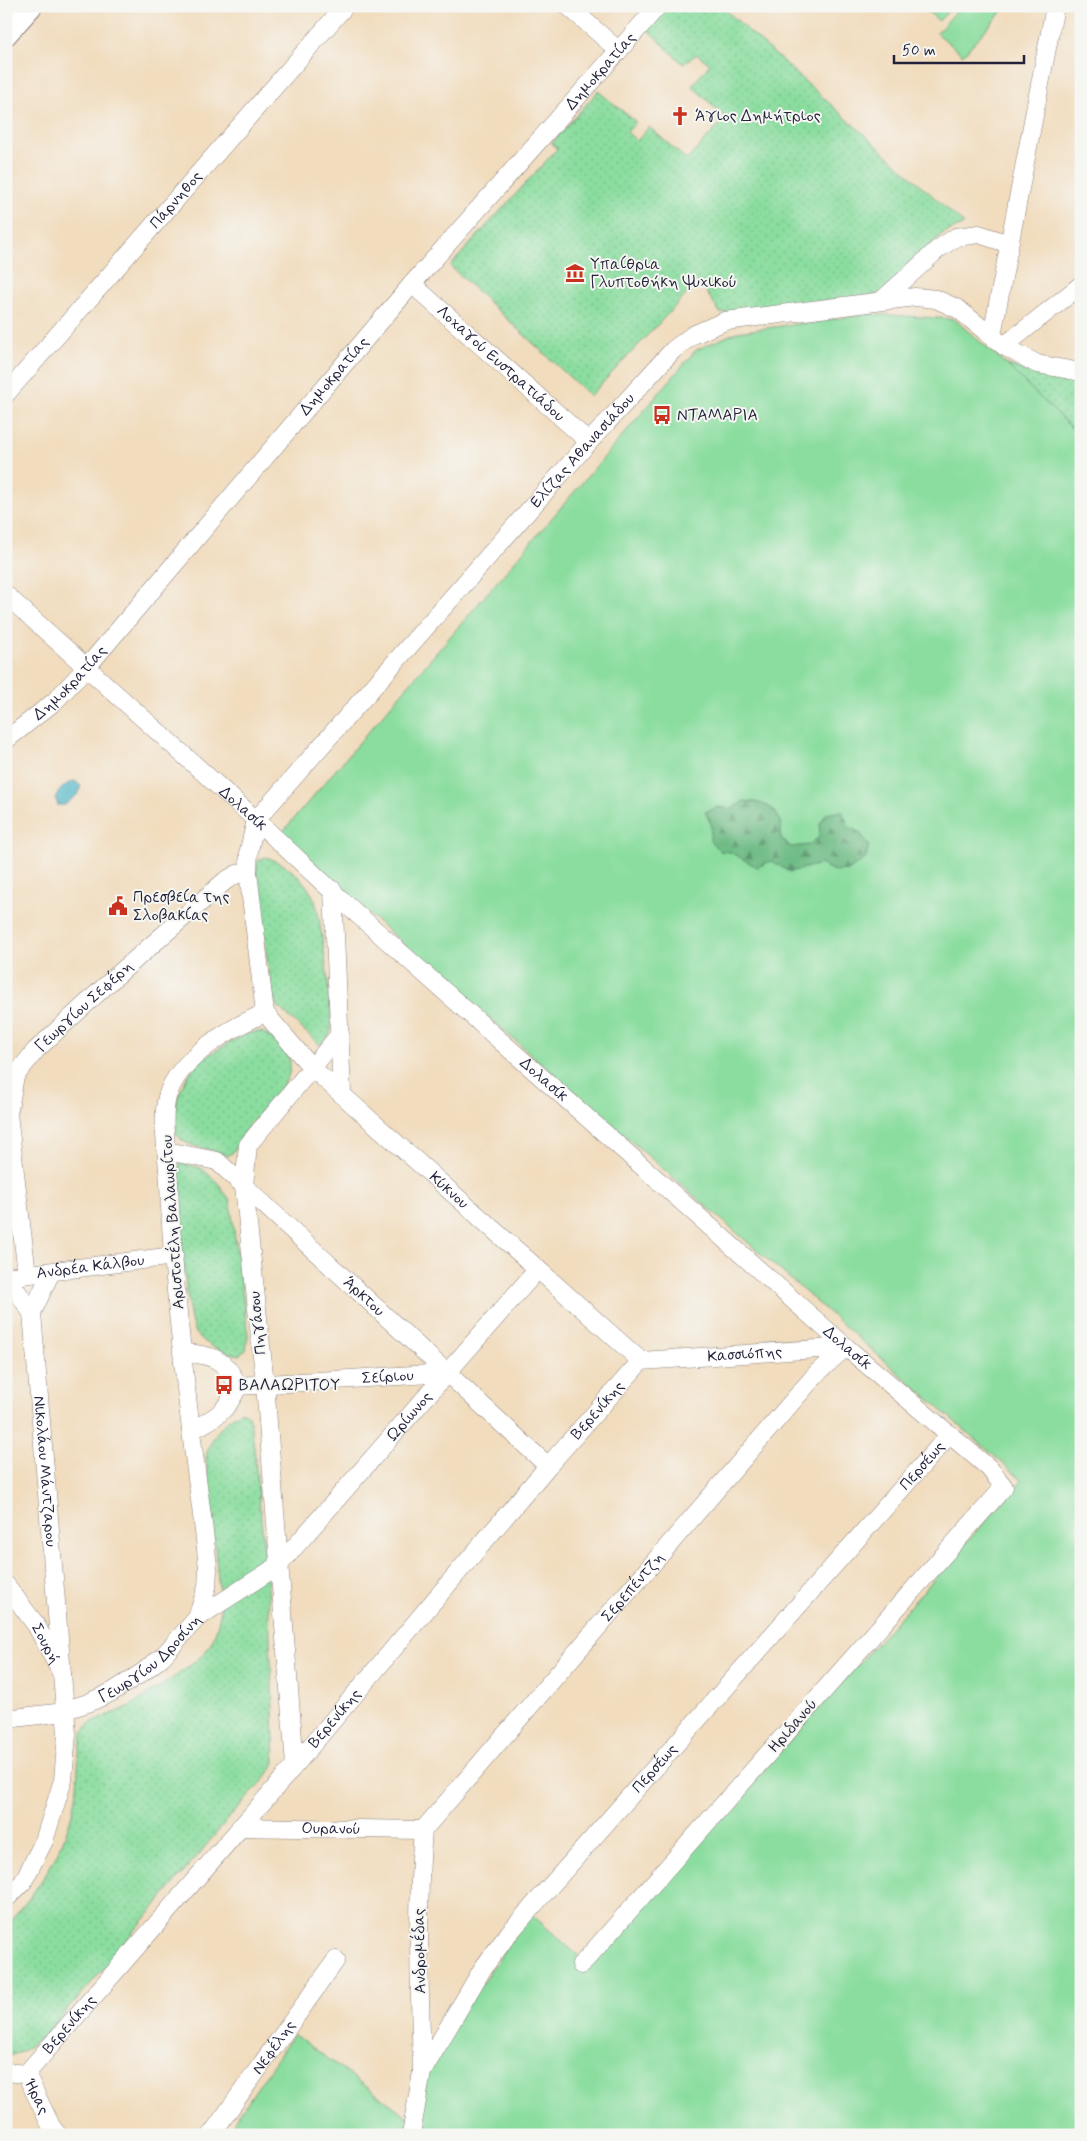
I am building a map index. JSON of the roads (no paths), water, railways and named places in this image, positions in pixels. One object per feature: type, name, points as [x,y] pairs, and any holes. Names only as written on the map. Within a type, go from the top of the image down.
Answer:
[{"type":"street","points":[[6,34],[31,6]]},
{"type":"street","name":"Πάρνηθος","points":[[6,394],[345,6]]},
{"type":"street","points":[[568,6],[618,51]]},
{"type":"street","name":"Δημοκρατίας","points":[[6,740],[55,701],[86,667],[412,284],[658,6]]},
{"type":"street","points":[[998,341],[1009,244],[1055,6]]},
{"type":"street","points":[[881,301],[937,250],[956,237],[979,234],[1009,244]]},
{"type":"street","name":"Λοχαγού Ευστρατιάδου","points":[[412,284],[590,442]]},
{"type":"street","points":[[998,341],[1081,286]]},
{"type":"street","name":"Ελίζας Αθανασιάδου","points":[[256,820],[590,442],[673,350],[693,335],[725,321],[915,297],[936,298],[958,308],[998,341],[1037,364],[1081,372]]},
{"type":"street","name":"Δολασίκ","points":[[6,595],[256,820],[347,905],[846,1347],[989,1468],[1004,1486]]},
{"type":"street","points":[[256,820],[249,850],[248,872],[265,1013]]},
{"type":"street","name":"Γεωργίου Σεφέρη","points":[[27,1274],[8,1114],[14,1076],[36,1050],[225,881],[236,874],[248,872]]},
{"type":"street","points":[[333,890],[342,1093]]},
{"type":"street","name":"Κύκνου","points":[[265,1013],[312,1068],[642,1361]]},
{"type":"street","name":"Αριστοτέλη Βαλαωρίτου","points":[[197,1618],[207,1588],[208,1569],[190,1430],[174,1256],[165,1114],[167,1096],[181,1072],[193,1058],[239,1024],[265,1013]]},
{"type":"street","name":"Πηγάσου","points":[[295,1765],[265,1384],[244,1186],[248,1145],[340,1034]]},
{"type":"street","name":"Άρκτου","points":[[167,1151],[217,1161],[548,1466]]},
{"type":"street","name":"Ανδρέα Κάλβου","points":[[6,1277],[174,1256]]},
{"type":"street","name":"Ωρίωνος","points":[[279,1565],[538,1268]]},
{"type":"street","name":"Νικολάου Μάντζαρου","points":[[51,1272],[32,1313],[62,1674]]},
{"type":"street","points":[[6,1277],[32,1313]]},
{"type":"street","name":"Κασσιόπης","points":[[642,1361],[846,1347]]},
{"type":"street","name":"Σερεπέντζη","points":[[423,1830],[817,1373],[846,1347]]},
{"type":"street","points":[[183,1353],[204,1354],[219,1361],[232,1371],[238,1386],[232,1401],[218,1416],[208,1423],[190,1430]]},
{"type":"street","name":"Βερενίκης","points":[[26,2074],[295,1765],[548,1466],[642,1361]]},
{"type":"street","name":"Σείριου","points":[[238,1386],[446,1373]]},
{"type":"street","name":"Περσέως","points":[[411,2135],[422,2072],[483,1968],[509,1933],[950,1434]]},
{"type":"street","name":"Ηριδανού","points":[[581,1965],[1004,1486]]},
{"type":"street","name":"Γεωργίου Δροσίνη","points":[[6,1719],[66,1710],[112,1692],[144,1672],[174,1645],[197,1618],[279,1565]]},
{"type":"street","name":"Σουρή","points":[[6,1585],[36,1625],[62,1674],[66,1710],[63,1780],[44,1840],[23,1882],[6,1899]]},
{"type":"street","name":"Ουρανού","points":[[240,1827],[423,1830]]},
{"type":"street","name":"Ανδρομέδας","points":[[422,2072],[418,1924],[419,1869],[423,1830]]},
{"type":"street","name":"Νεφέλης","points":[[211,2135],[336,1960]]},
{"type":"street","name":"Ήρας","points":[[6,2072],[26,2074],[51,2126],[58,2135]]},
{"type":"water","points":[[75,781],[81,786],[78,794],[65,805],[58,805],[55,798],[58,793],[66,785]]},
{"type":"place","name":"Άγιος Δημήτριος","points":[[680,116]]},
{"type":"place","name":"Υπαίθρια Γλυπτοθήκη Ψυχικού","points":[[575,273]]},
{"type":"place","name":"ΝΤΑΜΑΡΙΑ","points":[[662,415]]},
{"type":"place","name":"Πρεσβεία της Σλοβακίας","points":[[118,906]]},
{"type":"place","name":"ΒΑΛΑΩΡΙΤΟΥ","points":[[224,1385]]}]
